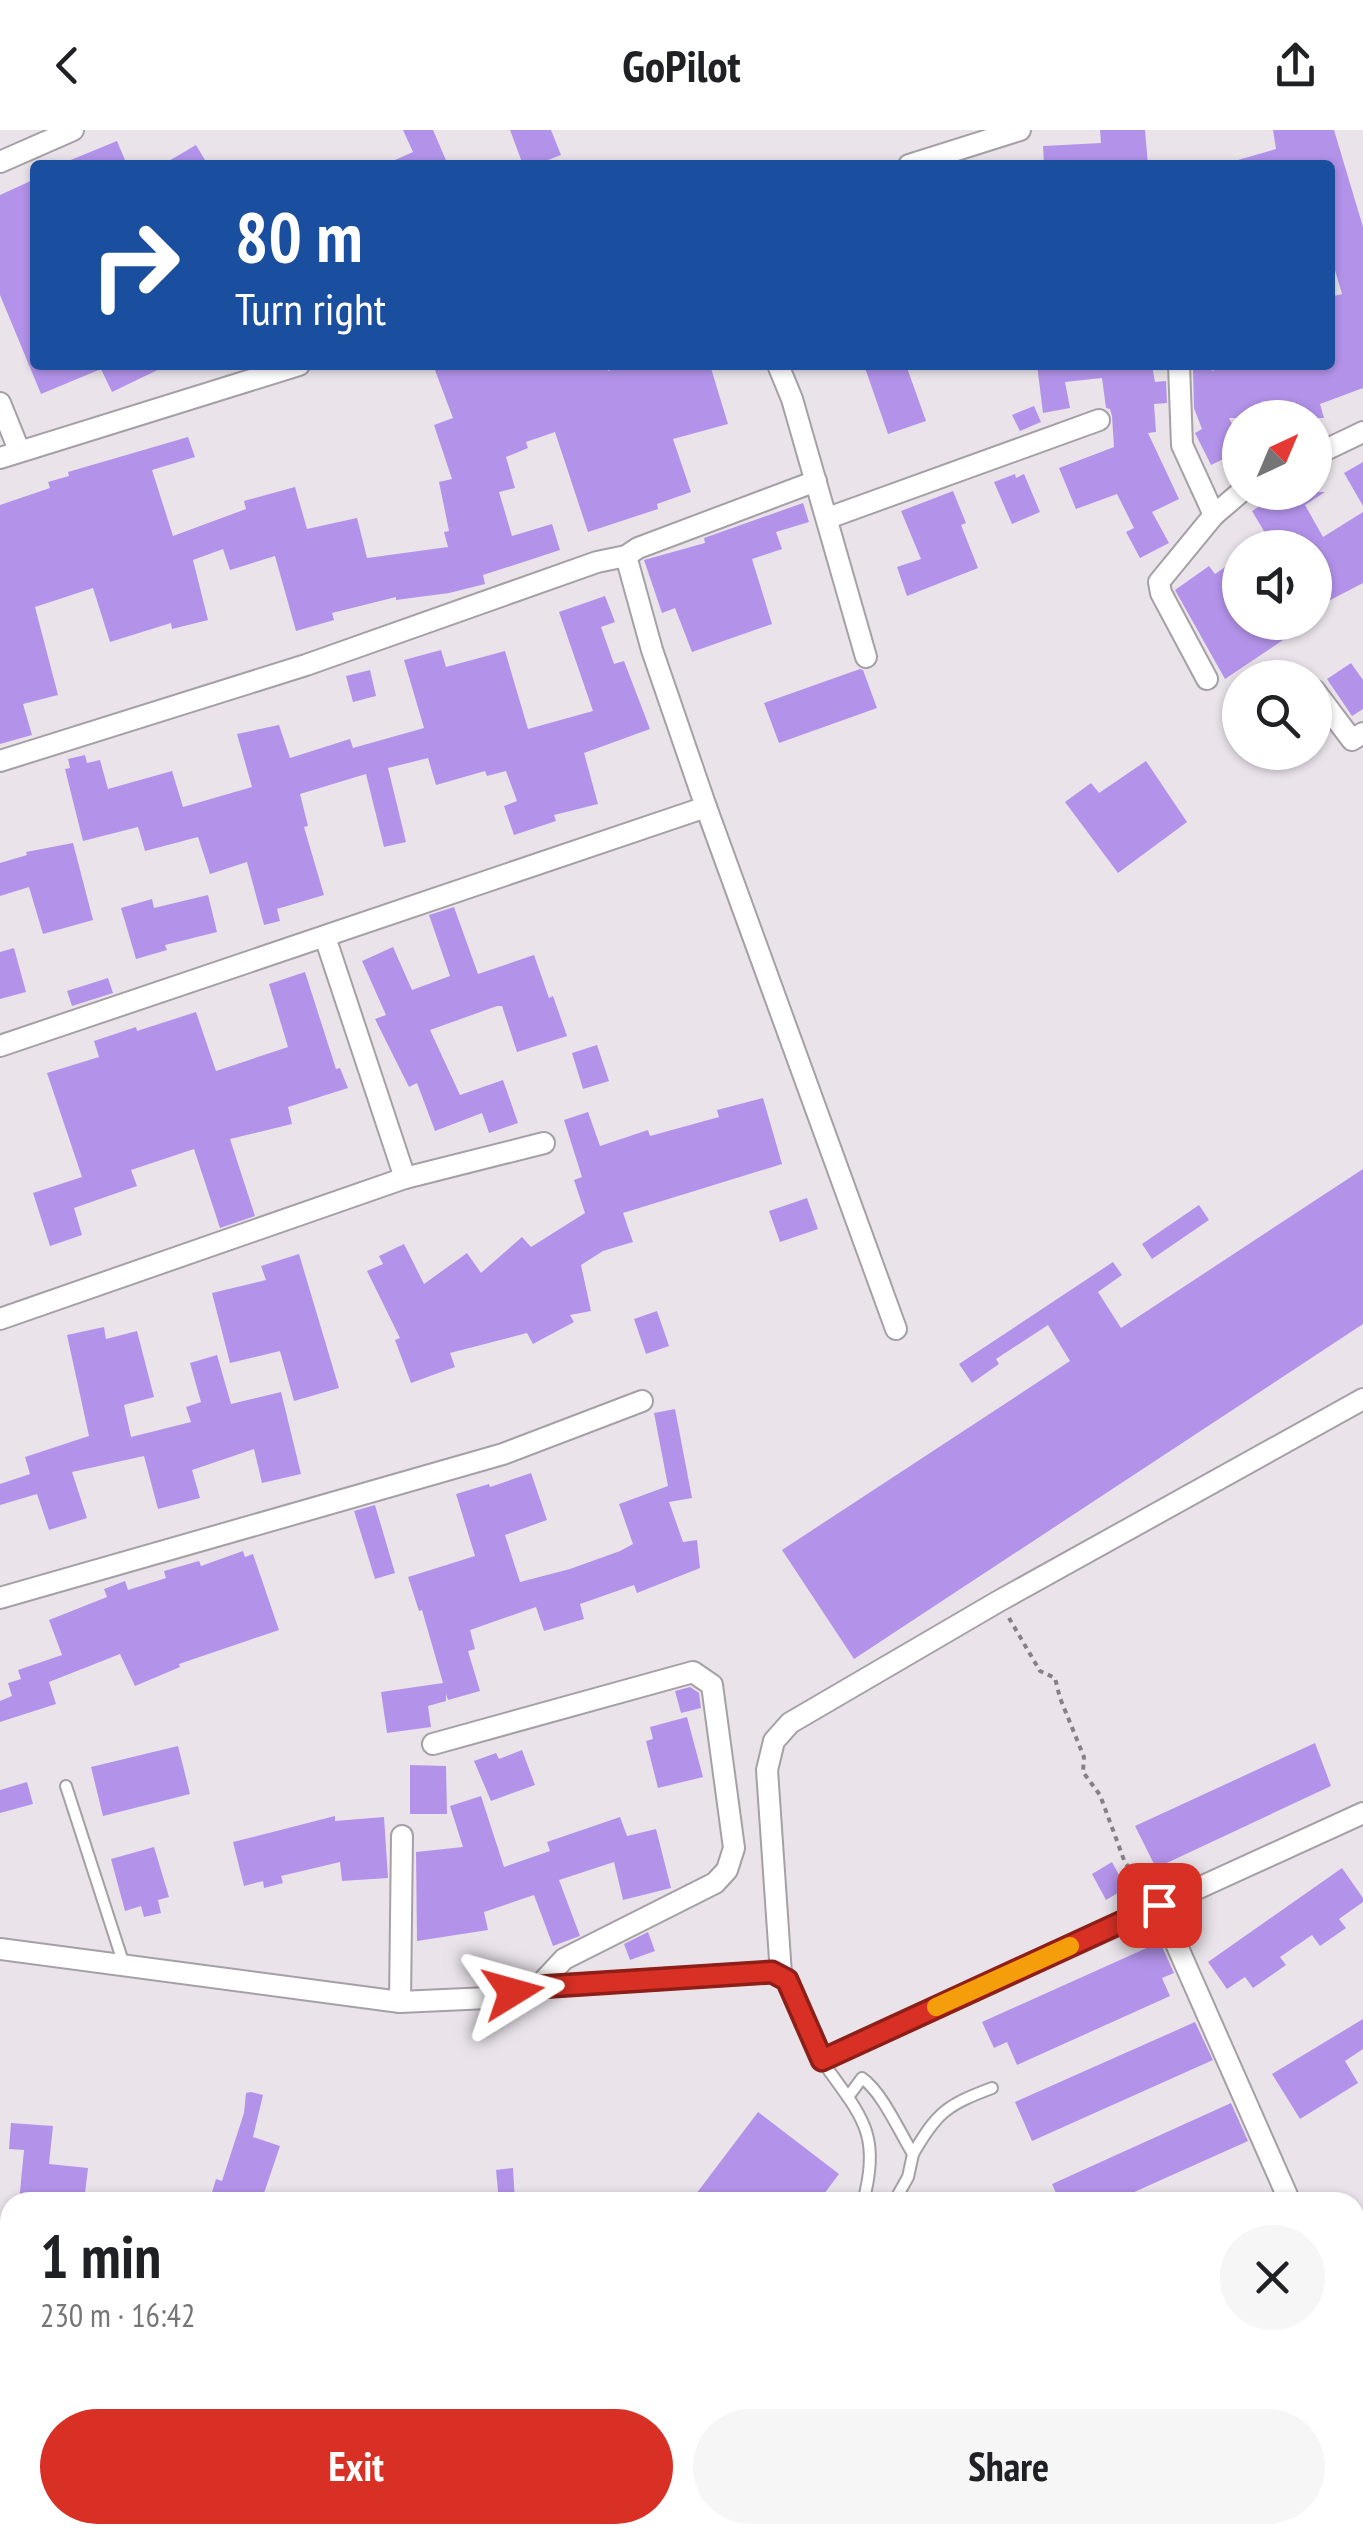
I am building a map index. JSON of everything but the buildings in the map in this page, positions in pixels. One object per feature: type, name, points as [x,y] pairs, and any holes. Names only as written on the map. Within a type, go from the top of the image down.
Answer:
[{"type":"street","points":[[0,162],[73,130]]},
{"type":"street","points":[[940,160],[971,155],[1020,130]]},
{"type":"street","points":[[0,403],[9,454],[283,370]]},
{"type":"street","points":[[780,370],[828,518],[866,657]]},
{"type":"street","points":[[1179,370],[1182,445],[1214,515]]},
{"type":"street","points":[[828,518],[1099,420]]},
{"type":"street","points":[[1332,448],[1363,432]]},
{"type":"street","points":[[0,761],[306,665],[597,562],[626,556],[638,548],[816,481]]},
{"type":"street","points":[[1207,679],[1158,582],[1222,508]]},
{"type":"street","points":[[626,556],[652,650],[706,808],[896,1329]]},
{"type":"street","points":[[1332,714],[1352,740],[1363,732]]},
{"type":"street","points":[[0,1046],[706,808]]},
{"type":"street","points":[[325,937],[405,1178]]},
{"type":"street","points":[[0,1319],[405,1178],[544,1143]]},
{"type":"street","points":[[780,1974],[767,1770],[774,1742],[790,1723],[999,1601],[1363,1398]]},
{"type":"street","points":[[0,1598],[503,1454],[642,1402]]},
{"type":"street","points":[[433,1744],[693,1672],[712,1685],[734,1848],[727,1870],[716,1883],[564,1959],[538,1987]]},
{"type":"street","points":[[0,1949],[400,2002],[488,1998],[538,1987],[780,1974],[787,1980],[822,2060],[1363,1813]]},
{"type":"street","points":[[400,2002],[402,1836]]},
{"type":"street","points":[[1159,1905],[1286,2192]]},
{"type":"lane","points":[[66,1786],[124,1966]]},
{"type":"lane","points":[[822,2060],[866,2130],[873,2155],[865,2192]]},
{"type":"lane","points":[[848,2097],[862,2078],[876,2088],[913,2154]]},
{"type":"lane","points":[[900,2192],[913,2154],[932,2120],[958,2100],[992,2088]]},
{"type":"path","points":[[999,1601],[1040,1671],[1055,1678],[1084,1757],[1083,1772],[1100,1794],[1136,1884],[1159,1905]]},
{"type":"slow traffic","points":[[936,2007],[1070,1946]]},
{"type":"route","points":[[513,1992],[538,1987],[772,1972],[787,1980],[822,2060],[1159,1905]]}]
